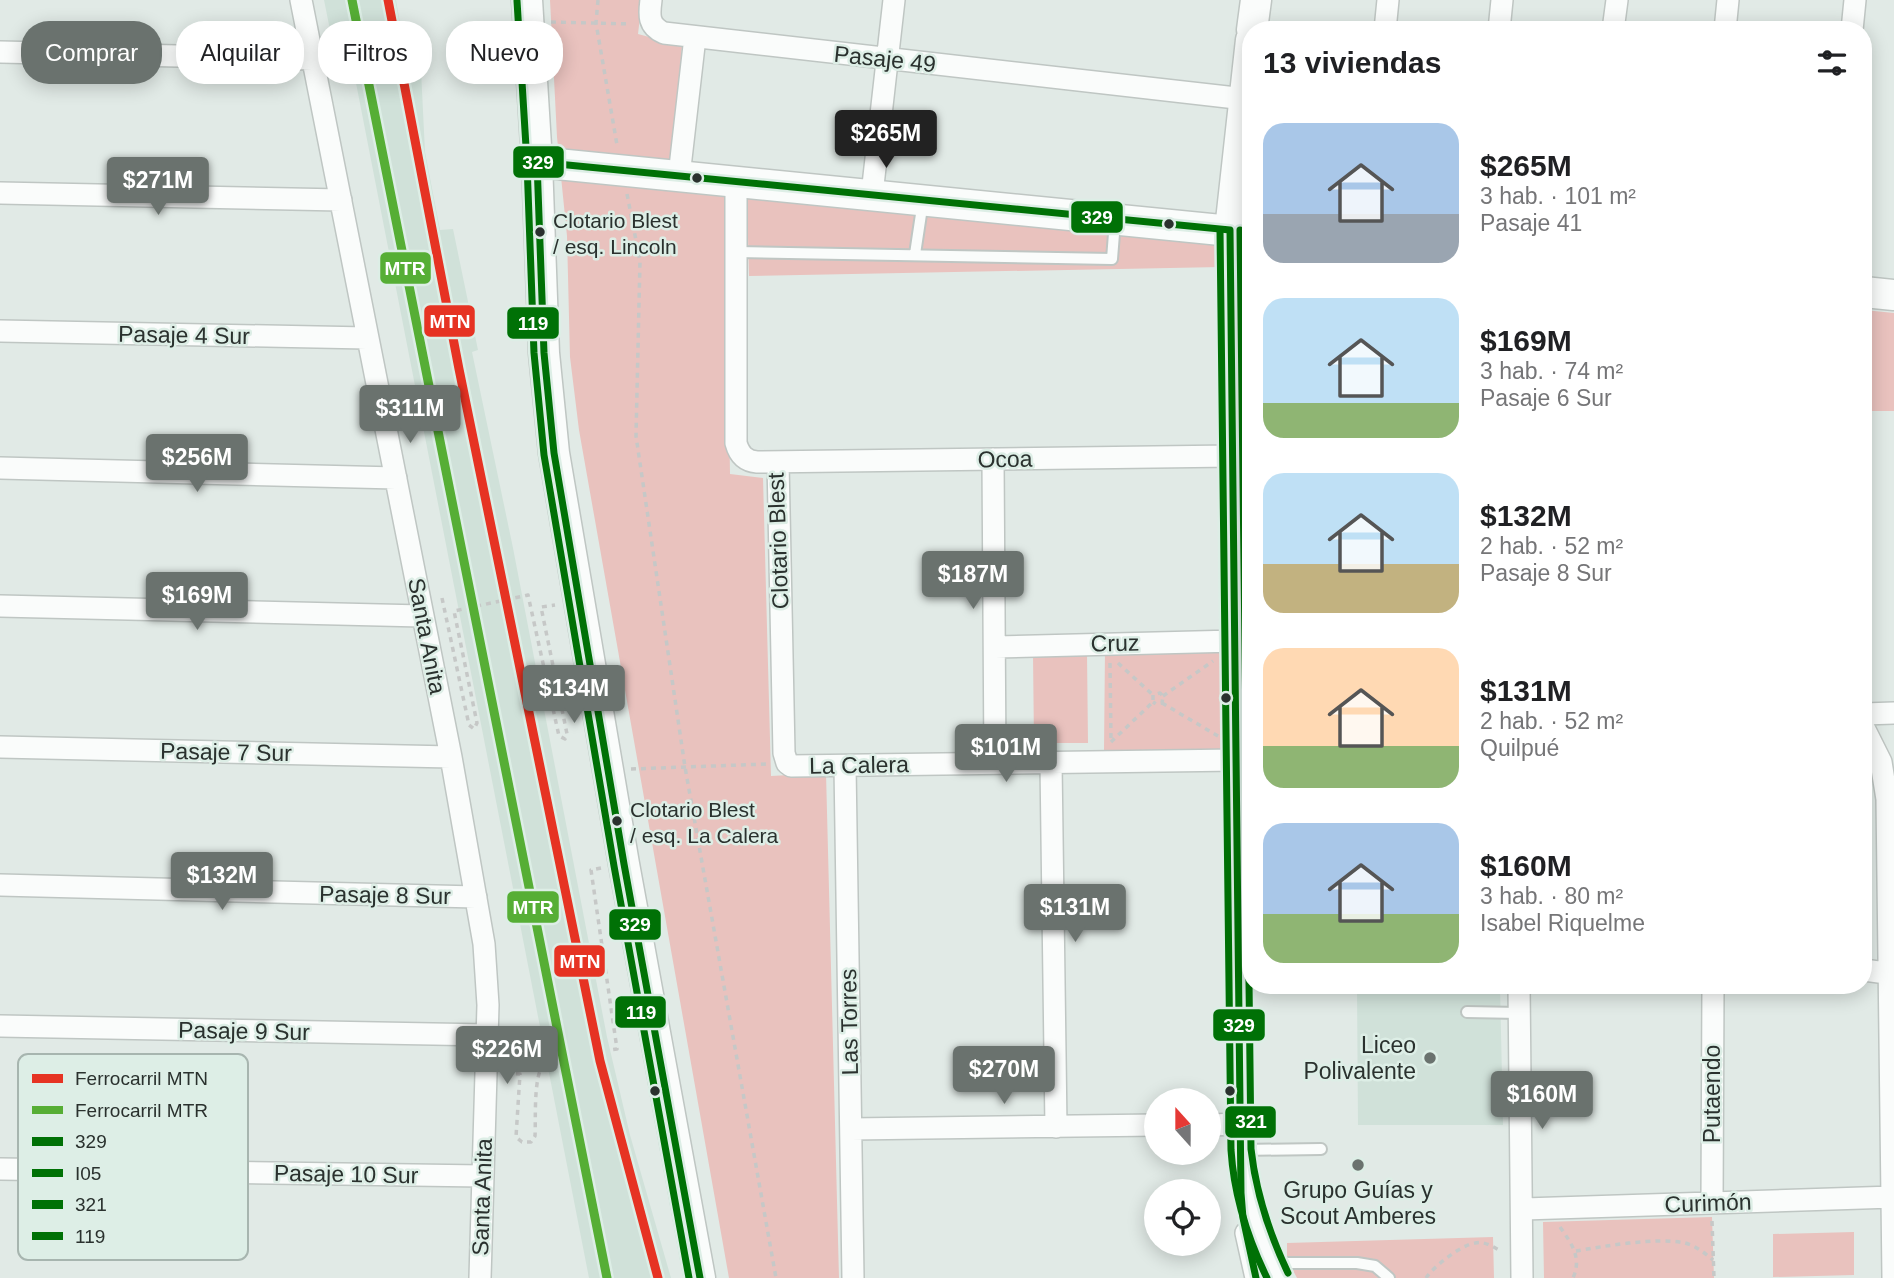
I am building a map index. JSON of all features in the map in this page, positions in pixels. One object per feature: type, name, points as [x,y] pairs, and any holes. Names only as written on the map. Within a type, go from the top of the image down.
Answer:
[{"type":"main road","points":[[1253,21],[1256,0]]},
{"type":"main road","points":[[528,11],[547,398],[558,481],[624,864],[700,1278]]},
{"type":"main road","points":[[537,162],[1240,232],[1242,179]]},
{"type":"main road","points":[[1872,293],[1894,295]]},
{"type":"street","name":"Santa Anita","points":[[302,0],[451,757],[487,975],[488,1035],[480,1278]]},
{"type":"street","points":[[651,0],[652,25]]},
{"type":"street","points":[[872,194],[894,0]]},
{"type":"street","points":[[1386,21],[1388,0]]},
{"type":"street","points":[[1500,21],[1502,0]]},
{"type":"street","points":[[1614,21],[1617,0]]},
{"type":"street","points":[[1726,21],[1728,0]]},
{"type":"street","points":[[1853,21],[1855,0]]},
{"type":"street","name":"Pasaje 49","points":[[652,25],[664,33],[695,37],[1242,99]]},
{"type":"street","points":[[679,176],[695,37]]},
{"type":"street","points":[[0,52],[313,59]]},
{"type":"street","name":"Clotario Blest","points":[[736,181],[736,443],[738,450],[747,460],[757,463],[778,462],[784,753],[787,763]]},
{"type":"street","points":[[0,193],[341,200]]},
{"type":"street","points":[[1240,232],[1233,456],[1242,576]]},
{"type":"street","name":"Pasaje 4 Sur","points":[[0,331],[367,338]]},
{"type":"street","name":"Ocoa","points":[[778,462],[1233,456]]},
{"type":"street","points":[[993,459],[995,764]]},
{"type":"street","points":[[0,468],[396,478]]},
{"type":"street","points":[[1242,596],[1235,641],[1242,774],[1241,1150],[1242,1172],[1250,1212],[1268,1273]]},
{"type":"street","points":[[0,606],[422,616]]},
{"type":"street","name":"Cruz","points":[[995,647],[1235,641]]},
{"type":"street","points":[[1872,714],[1894,713]]},
{"type":"street","points":[[1872,743],[1878,755],[1874,775],[1887,799],[1892,974],[1893,1278]]},
{"type":"street","name":"Pasaje 7 Sur","points":[[0,747],[451,757]]},
{"type":"street","name":"La Calera","points":[[787,763],[796,766],[1051,763],[1242,774]]},
{"type":"street","points":[[1051,763],[1056,1126]]},
{"type":"street","name":"Las Torres","points":[[845,766],[853,1278]]},
{"type":"street","name":"Pasaje 8 Sur","points":[[0,885],[476,897]]},
{"type":"street","points":[[1872,971],[1892,974]]},
{"type":"street","points":[[1518,994],[1522,1270]]},
{"type":"street","name":"Putaendo","points":[[1712,1203],[1713,994]]},
{"type":"street","name":"Pasaje 9 Sur","points":[[0,1026],[488,1035]]},
{"type":"street","points":[[1222,1125],[1241,1124]]},
{"type":"street","points":[[851,1129],[1144,1125]]},
{"type":"street","name":"Pasaje 10 Sur","points":[[0,1169],[18,1169]]},
{"type":"street","name":"Pasaje 10 Sur","points":[[248,1173],[483,1176]]},
{"type":"street","name":"Curimón","points":[[1522,1209],[1894,1197]]},
{"type":"lane","points":[[915,254],[923,199]]},
{"type":"lane","points":[[737,252],[1112,259],[1116,219]]},
{"type":"lane","points":[[1467,1012],[1519,1013]]},
{"type":"lane","points":[[1241,1150],[1321,1149]]},
{"type":"lane","points":[[1268,1273],[1357,1263],[1375,1266],[1389,1278]]},
{"type":"path","points":[[598,0],[596,23],[640,261],[636,436],[685,767],[776,1278]]},
{"type":"path","points":[[528,11],[596,23],[652,25]]},
{"type":"path","points":[[445,613],[472,729],[477,725],[454,611],[528,595],[559,736],[565,739],[568,733],[541,607],[578,600]]},
{"type":"path","points":[[1110,655],[1153,695],[1153,702],[1111,742],[1110,655]]},
{"type":"path","points":[[1162,703],[1163,696],[1213,661]]},
{"type":"path","points":[[1153,695],[1160,693],[1163,696]]},
{"type":"path","points":[[1153,702],[1162,703],[1224,740]]},
{"type":"path","name":"La Calera","points":[[608,769],[787,763]]},
{"type":"path","points":[[610,1050],[617,1049],[591,870],[624,864]]},
{"type":"path","points":[[486,1072],[520,1074],[516,1137],[522,1142],[531,1142],[535,1136],[537,1077],[544,1064]]},
{"type":"path","points":[[1712,1203],[1714,1278]]},
{"type":"path","points":[[1548,1208],[1576,1251],[1578,1266],[1573,1278]]},
{"type":"path","points":[[1426,1278],[1444,1260],[1477,1242],[1487,1243],[1522,1270]]},
{"type":"path","points":[[1576,1251],[1608,1245],[1685,1243],[1702,1250],[1713,1260]]},
{"type":"shaded area","points":[[324,0],[396,0],[400,21],[328,21]]},
{"type":"shaded area","points":[[550,0],[642,0],[638,34],[682,46],[671,186],[726,193],[730,474],[763,478],[771,776],[826,773],[839,1278],[729,1278],[579,430],[570,357],[567,236],[554,84],[563,84],[563,21],[551,21]]},
{"type":"shaded area","points":[[356,84],[422,84],[425,152],[440,230],[453,229],[478,350],[472,352],[513,548],[607,1037],[630,1135],[671,1278],[589,1278]]},
{"type":"shaded area","points":[[747,198],[1221,240],[1221,267],[749,276]]},
{"type":"shaded area","points":[[1872,311],[1894,313],[1894,411],[1872,411]]},
{"type":"shaded area","points":[[1105,650],[1229,651],[1228,751],[1104,750]]},
{"type":"shaded area","points":[[1087,654],[1088,743],[1034,743],[1033,655]]},
{"type":"shaded area","name":"Liceo Polivalente","points":[[1357,994],[1500,994],[1503,1125],[1358,1125]]},
{"type":"shaded area","points":[[1712,1217],[1714,1278],[1544,1278],[1543,1222]]},
{"type":"shaded area","points":[[1854,1232],[1854,1275],[1773,1277],[1773,1234]]},
{"type":"shaded area","points":[[1493,1237],[1494,1278],[1297,1278],[1287,1259],[1287,1243]]},
{"type":"rail line","name":"MTR","points":[[352,0],[607,1278]]},
{"type":"rail line","name":"MTN","points":[[388,0],[459,369],[600,1061],[658,1278]]},
{"type":"transit line","name":"119","points":[[517,1],[527,163],[534,353],[544,455],[614,866],[689,1278]]},
{"type":"transit line","name":"329","points":[[700,1278],[624,864],[554,453],[544,353],[537,162],[1230,230],[1241,1193],[1243,1218],[1256,1278]]},
{"type":"transit line","name":"I05","points":[[1220,230],[1231,1150],[1235,1184],[1243,1216],[1267,1278]]},
{"type":"transit line","name":"321","points":[[1240,230],[1242,397]]},
{"type":"transit line","name":"321","points":[[1249,994],[1251,1149],[1264,1213],[1288,1273]]},
{"type":"place","name":"Clotario Blest / esq. Lincoln","points":[[540,232]]},
{"type":"place","name":"Clotario Blest / esq. La Calera","points":[[617,821]]},
{"type":"place","name":"Liceo Polivalente","points":[[1430,1058]]},
{"type":"place","name":"Grupo Guías y Scout Amberes","points":[[1358,1165]]}]
